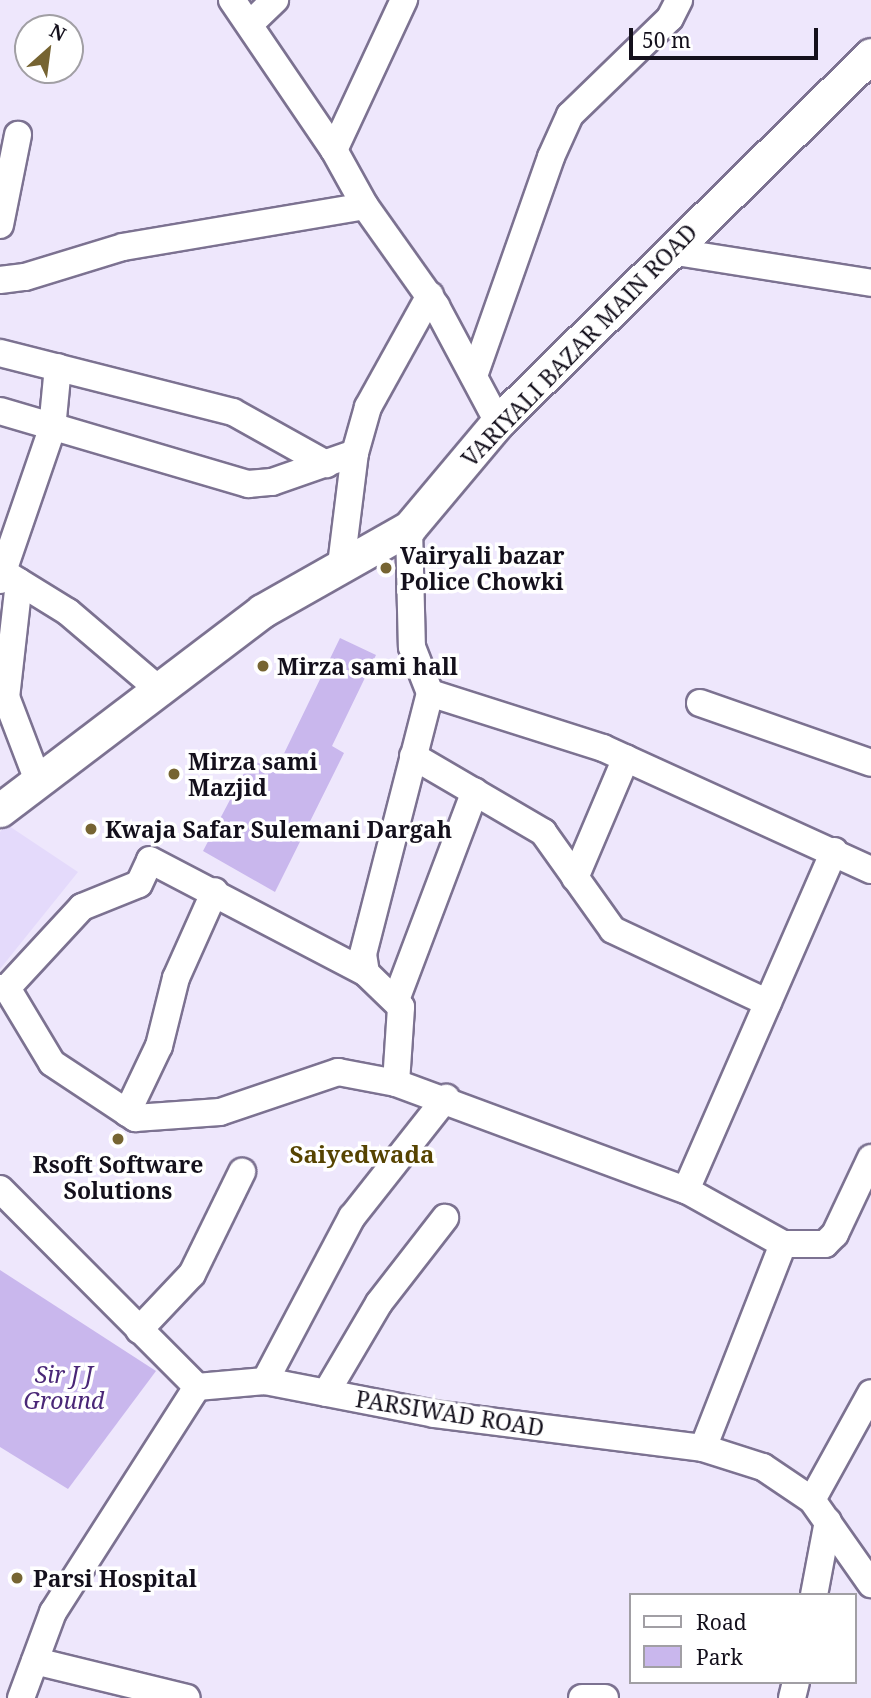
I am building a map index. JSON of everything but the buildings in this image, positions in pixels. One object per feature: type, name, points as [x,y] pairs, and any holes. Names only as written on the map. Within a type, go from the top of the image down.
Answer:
[{"type":"main road","name":"VARIYALI BAZAR MAIN ROAD","points":[[0,810],[156,688],[262,611],[409,528],[498,422],[871,55]]},
{"type":"street","points":[[232,0],[334,150],[365,206],[430,295],[498,422]]},
{"type":"street","points":[[250,24],[275,0]]},
{"type":"street","points":[[334,150],[404,0]]},
{"type":"street","points":[[474,376],[551,157],[570,115],[670,18],[679,0]]},
{"type":"street","points":[[0,225],[18,135]]},
{"type":"street","points":[[0,280],[25,277],[123,247],[365,206]]},
{"type":"street","points":[[670,251],[871,283]]},
{"type":"street","points":[[341,565],[355,453],[375,390],[430,295]]},
{"type":"street","points":[[0,353],[233,412],[326,464]]},
{"type":"street","points":[[38,781],[6,697],[7,578],[52,429],[58,367]]},
{"type":"street","points":[[0,411],[52,429],[248,484],[272,482],[355,453]]},
{"type":"street","points":[[366,973],[363,954],[430,693],[412,647],[409,528]]},
{"type":"street","points":[[7,578],[68,612],[156,688]]},
{"type":"street","points":[[430,693],[626,758],[871,870]]},
{"type":"street","points":[[701,703],[871,763]]},
{"type":"street","points":[[413,756],[543,832],[604,920],[623,936],[768,1003]]},
{"type":"street","points":[[575,878],[626,758]]},
{"type":"street","points":[[396,1000],[475,790]]},
{"type":"street","points":[[687,1190],[834,851]]},
{"type":"street","points":[[396,1083],[401,1016],[396,1000],[366,973],[215,891],[150,860],[139,884],[82,906],[4,988],[52,1063],[135,1118],[220,1112],[338,1072],[396,1083],[446,1098],[687,1190],[783,1244],[825,1244],[835,1234],[871,1158]]},
{"type":"street","points":[[127,1113],[159,1046],[179,967],[215,891]]},
{"type":"street","points":[[265,1381],[352,1217],[446,1098]]},
{"type":"street","points":[[139,1330],[192,1275],[242,1172]]},
{"type":"street","points":[[4,1203],[197,1387],[53,1612],[21,1698]]},
{"type":"street","points":[[326,1393],[368,1318],[445,1219]]},
{"type":"street","points":[[703,1448],[783,1244]]},
{"type":"street","name":"PARSIWAD ROAD","points":[[197,1387],[265,1381],[435,1414],[703,1448],[763,1467],[812,1500],[871,1584]]},
{"type":"street","points":[[812,1500],[871,1392]]},
{"type":"street","points":[[814,1593],[828,1521]]},
{"type":"street","points":[[35,1661],[187,1698]]},
{"type":"street","points":[[582,1698],[605,1698]]},
{"type":"shaded area","points":[[6,824],[78,872],[0,969],[0,832]]},
{"type":"green space","points":[[340,638],[376,655],[332,746],[344,753],[275,892],[203,851],[251,760],[276,770]]},
{"type":"green space","name":"Sir J J Ground","points":[[0,1270],[156,1371],[68,1489],[0,1447]]},
{"type":"place","name":"Vairyali bazar Police Chowki","points":[[386,568]]},
{"type":"place","name":"Mirza sami hall","points":[[263,666]]},
{"type":"place","name":"Mirza sami Mazjid","points":[[174,774]]},
{"type":"place","name":"Kwaja Safar Sulemani Dargah","points":[[91,829]]},
{"type":"place","name":"Rsoft Software Solutions","points":[[118,1139]]},
{"type":"place","name":"Parsi Hospital","points":[[17,1578]]},
{"type":"district","name":"Saiyedwada","points":[[362,1154]]}]
